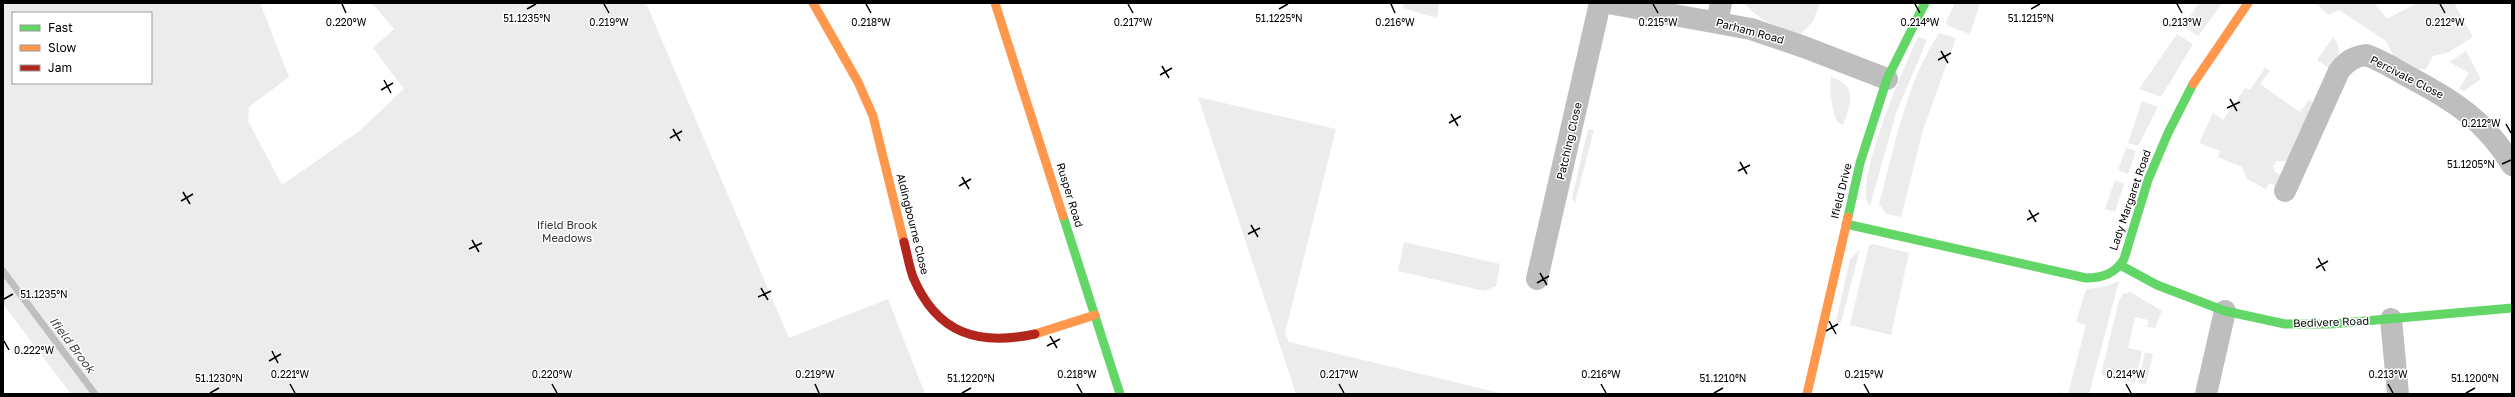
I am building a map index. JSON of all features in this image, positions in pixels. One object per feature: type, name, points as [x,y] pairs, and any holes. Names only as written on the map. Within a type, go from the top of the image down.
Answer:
[{"type":"street","name":"Aldingbourne Close","points":[[812,3],[866,98],[879,136],[913,277],[922,298],[936,316],[953,329],[969,336],[984,341],[1002,342],[1040,334],[1094,315]]},
{"type":"street","name":"Rusper Road","points":[[995,3],[1120,394]]},
{"type":"street","name":"Patching Close","points":[[1537,279],[1600,3]]},
{"type":"street","name":"Parham Road","points":[[1608,3],[1719,13],[1779,38],[1887,79]]},
{"type":"street","name":"Ifield Drive","points":[[1806,394],[1860,163],[1887,79],[1925,3]]},
{"type":"street","name":"Lady Margaret Road","points":[[1846,224],[2086,278],[2110,274],[2120,266],[2129,248],[2134,223],[2147,182],[2178,111],[2212,53],[2248,3]]},
{"type":"street","name":"Percivale Close","points":[[2285,191],[2339,71],[2355,57],[2366,55],[2446,96],[2468,112],[2493,138],[2512,165]]},
{"type":"street","name":"Bedivere Road","points":[[2120,266],[2158,286],[2225,311],[2261,320],[2308,326],[2512,308]]},
{"type":"street","points":[[2206,394],[2225,311]]},
{"type":"street","points":[[2391,319],[2398,394]]},
{"type":"green space","name":"Ifield Brook Meadows","points":[[3,3],[260,3],[289,77],[249,107],[248,121],[282,185],[358,132],[404,89],[373,48],[394,29],[372,3],[646,3],[789,338],[888,299],[925,394],[71,394],[3,304]]},
{"type":"green space","points":[[1403,3],[1439,3],[1437,18],[1403,8]]},
{"type":"green space","points":[[1744,3],[1820,3],[1813,21],[1801,34],[1770,23],[1756,15]]},
{"type":"green space","points":[[1955,3],[1980,3],[1970,34],[1948,26],[1946,22]]},
{"type":"green space","points":[[2199,3],[2222,3],[2198,36],[2183,26]]},
{"type":"green space","points":[[2316,3],[2374,3],[2387,19],[2417,3],[2454,3],[2473,37],[2447,53],[2433,56],[2426,69],[2415,70],[2394,57],[2386,41],[2339,10],[2328,15]]},
{"type":"green space","points":[[1939,33],[1956,38],[1923,130],[1901,217],[1886,214],[1879,204],[1896,138],[1918,73]]},
{"type":"green space","points":[[2177,34],[2193,44],[2161,97],[2139,89]]},
{"type":"green space","points":[[1918,37],[1927,40],[1896,113],[1870,206],[1866,194],[1868,175],[1874,151],[1882,124]]},
{"type":"green space","points":[[2333,37],[2339,50],[2336,61],[2331,70],[2317,60]]},
{"type":"green space","points":[[2466,51],[2481,79],[2464,91],[2459,89],[2469,73],[2449,62]]},
{"type":"green space","points":[[2265,68],[2270,71],[2260,84],[2300,112],[2310,99],[2313,103],[2287,161],[2277,161],[2273,166],[2274,171],[2280,175],[2276,186],[2269,183],[2266,189],[2247,179],[2242,167],[2218,157],[2220,151],[2199,143],[2213,113],[2223,120],[2245,88],[2250,90]]},
{"type":"green space","points":[[1831,77],[1840,81],[1849,90],[1850,103],[1843,125],[1837,122],[1831,100]]},
{"type":"green space","points":[[1198,97],[1336,129],[1285,333],[1289,342],[1504,394],[1296,394]]},
{"type":"green space","points":[[2142,101],[2158,107],[2138,146],[2128,143]]},
{"type":"green space","points":[[1588,129],[1594,130],[1575,203],[1572,198]]},
{"type":"green space","points":[[2126,148],[2136,151],[2128,174],[2118,170]]},
{"type":"green space","points":[[2115,180],[2124,184],[2115,212],[2105,209]]},
{"type":"green space","points":[[1404,242],[1500,264],[1496,286],[1484,291],[1398,271]]},
{"type":"green space","points":[[1873,244],[1909,253],[1891,335],[1850,325],[1869,245]]},
{"type":"green space","points":[[1860,249],[1841,323],[1836,322],[1850,259]]},
{"type":"green space","points":[[2119,281],[2089,394],[2068,394],[2086,325],[2076,322],[2086,289],[2103,287]]},
{"type":"green space","points":[[2130,292],[2162,311],[2155,328],[2147,327],[2148,320],[2135,317],[2128,348],[2142,351],[2135,383],[2101,375],[2119,300],[2123,294]]},
{"type":"green space","points":[[2145,352],[2153,354],[2146,384],[2138,383]]},
{"type":"waterway","name":"Ifield Brook","points":[[3,271],[95,394]]},
{"type":"traffic: fast","points":[[1848,217],[1860,163],[1887,79],[1925,3]]},
{"type":"traffic: fast","points":[[1846,224],[2086,278],[2108,274],[2117,268],[2124,259],[2148,180],[2168,133],[2193,84]]},
{"type":"traffic: fast","points":[[1063,216],[1120,394]]},
{"type":"traffic: fast","points":[[2120,265],[2157,285],[2225,311],[2285,324],[2331,324],[2512,308]]},
{"type":"traffic: slow","points":[[813,3],[858,82],[873,116],[904,242]]},
{"type":"traffic: slow","points":[[995,3],[1063,216]]},
{"type":"traffic: slow","points":[[2193,84],[2248,3]]},
{"type":"traffic: slow","points":[[1807,394],[1848,217]]},
{"type":"traffic: slow","points":[[1035,334],[1095,315]]},
{"type":"traffic: jam","points":[[904,242],[913,277],[923,296],[934,312],[947,323],[962,331],[978,336],[995,338],[1035,334]]}]
